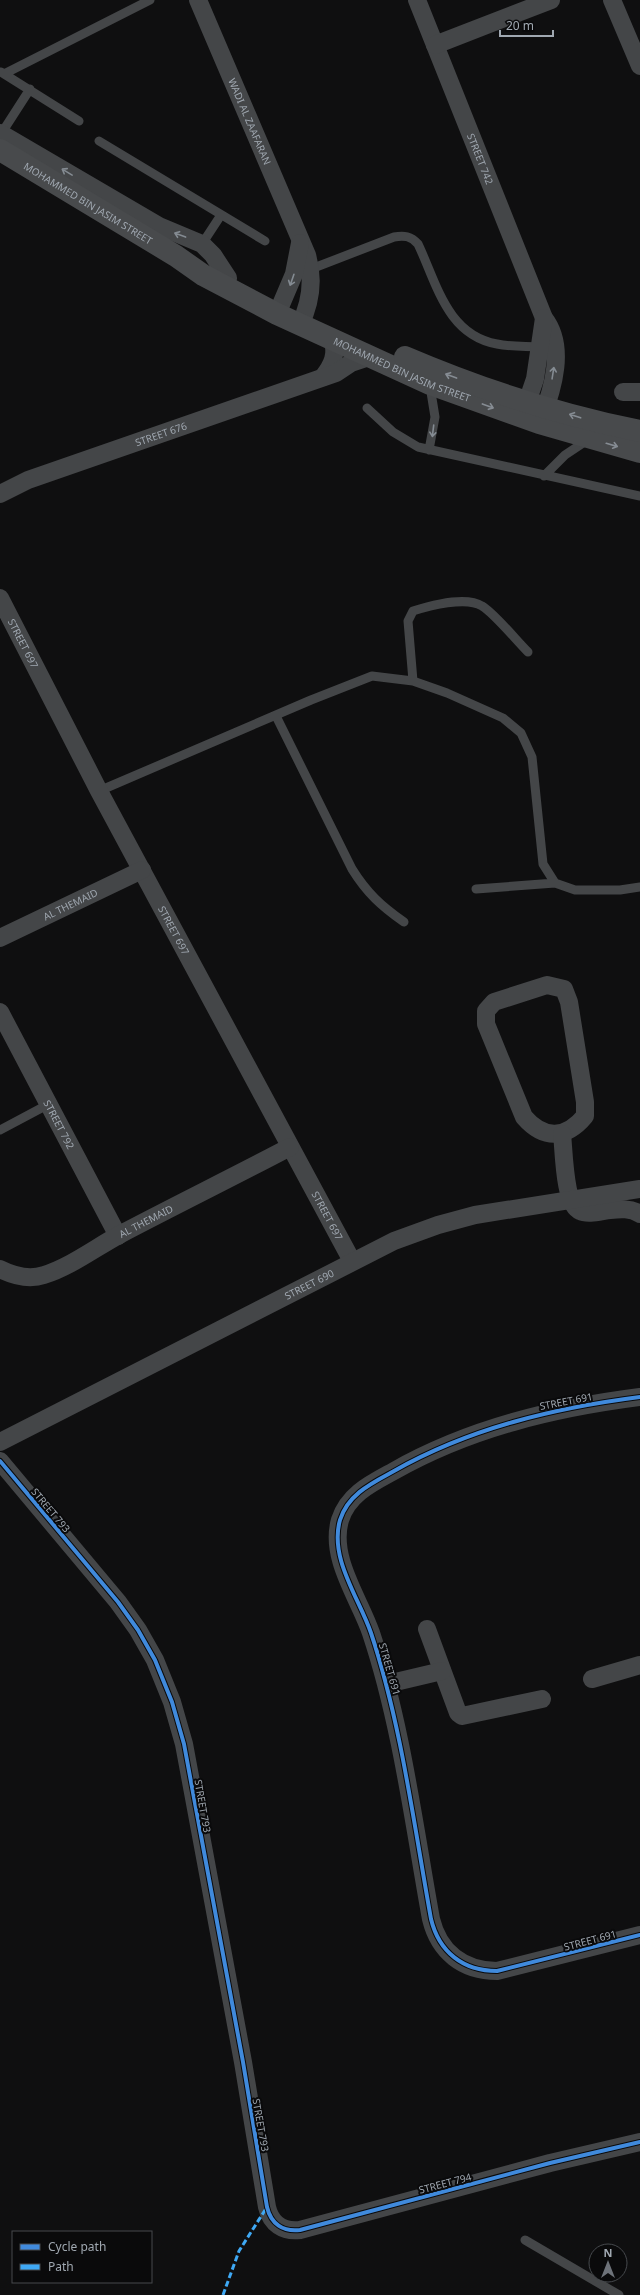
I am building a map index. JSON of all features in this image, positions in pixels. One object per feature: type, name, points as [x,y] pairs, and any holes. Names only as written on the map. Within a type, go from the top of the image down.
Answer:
[{"type":"street","name":"WADI AL ZAAFARAN","points":[[198,0],[310,269],[310,290],[302,320]]},
{"type":"street","name":"STREET 742","points":[[417,0],[544,318],[552,331],[556,347],[554,369],[534,412]]},
{"type":"street","points":[[435,46],[551,0]]},
{"type":"street","points":[[612,0],[640,66]]},
{"type":"street","points":[[0,139],[154,223],[202,244],[214,255],[228,278]]},
{"type":"street","name":"MOHAMMED BIN JASIM STREET","points":[[0,139],[203,275],[302,320],[442,373],[534,412],[590,439],[640,452]]},
{"type":"street","points":[[279,309],[294,274],[300,243]]},
{"type":"street","name":"MOHAMMED BIN JASIM STREET","points":[[176,256],[195,260],[279,309]]},
{"type":"street","name":"STREET 742","points":[[534,412],[535,379],[544,318]]},
{"type":"street","name":"MOHAMMED BIN JASIM STREET","points":[[302,320],[332,341],[430,384],[534,412],[640,431]]},
{"type":"street","points":[[323,377],[333,360],[334,350],[332,341]]},
{"type":"street","name":"STREET 676","points":[[0,494],[28,480],[336,373],[360,359],[369,357]]},
{"type":"street","points":[[615,426],[640,419]]},
{"type":"street","name":"STREET 697","points":[[0,598],[99,791],[352,1261]]},
{"type":"street","name":"AL THEMAID","points":[[0,938],[142,870]]},
{"type":"street","points":[[547,985],[564,989],[568,1002],[585,1102],[585,1116],[576,1126],[562,1134],[548,1133],[533,1128],[524,1118],[486,1024],[486,1011],[494,1002],[547,985]]},
{"type":"street","name":"STREET 792","points":[[0,1012],[118,1236]]},
{"type":"street","points":[[562,1134],[570,1200],[574,1208],[582,1212],[623,1209],[640,1214]]},
{"type":"street","name":"AL THEMAID","points":[[0,1269],[12,1275],[27,1278],[43,1276],[290,1147]]},
{"type":"street","name":"STREET 690","points":[[0,1442],[352,1261],[394,1241],[438,1225],[475,1215],[640,1189]]},
{"type":"street","name":"STREET 691","points":[[640,1397],[562,1409],[496,1426],[432,1451],[401,1466],[372,1483],[353,1498],[346,1508],[339,1524],[337,1541],[338,1553],[368,1624],[387,1684],[431,1919],[438,1940],[449,1954],[463,1964],[474,1969],[497,1971],[640,1935]]},
{"type":"street","name":"STREET 793","points":[[0,1462],[122,1607],[155,1660],[172,1702],[185,1752],[267,2207]]},
{"type":"street","points":[[427,1629],[458,1713],[462,1716],[542,1699]]},
{"type":"street","points":[[592,1678],[640,1665]]},
{"type":"street","points":[[387,1684],[442,1671]]},
{"type":"street","name":"STREET 794","points":[[267,2207],[269,2214],[278,2226],[285,2230],[300,2230],[550,2163],[640,2142]]},
{"type":"lane","points":[[2,73],[150,0]]},
{"type":"lane","points":[[2,73],[30,89],[79,121]]},
{"type":"lane","points":[[0,139],[30,89]]},
{"type":"lane","points":[[99,141],[265,241]]},
{"type":"lane","points":[[202,244],[221,214]]},
{"type":"lane","points":[[310,269],[394,237],[405,236],[411,238],[418,244],[450,315],[460,326],[471,335],[484,341],[498,344],[540,347]]},
{"type":"lane","points":[[429,450],[435,417],[430,384]]},
{"type":"lane","points":[[367,408],[404,440],[429,450],[640,496]]},
{"type":"lane","points":[[544,476],[565,455],[590,439]]},
{"type":"lane","points":[[413,681],[408,621],[413,611],[426,607],[455,602],[482,605],[528,652]]},
{"type":"lane","points":[[99,791],[372,676],[413,681],[447,693],[503,718],[521,733],[532,757],[544,864],[555,883]]},
{"type":"lane","points":[[276,716],[356,876],[364,889],[381,905],[404,922]]},
{"type":"lane","points":[[476,889],[555,883],[575,890],[620,890],[640,887]]},
{"type":"lane","points":[[0,1130],[48,1104]]},
{"type":"lane","points":[[524,2240],[619,2295]]},
{"type":"marked path","points":[[223,2295],[239,2251],[267,2207]]},
{"type":"cycle path","points":[[640,1397],[576,1407],[513,1422],[452,1443],[423,1456],[377,1480],[355,1496],[344,1511],[340,1520],[338,1534],[342,1563],[371,1633],[391,1702],[406,1774],[431,1919],[435,1931],[446,1950],[454,1957],[473,1968],[497,1971],[640,1935]]},
{"type":"cycle path","points":[[0,1461],[118,1602],[138,1630],[155,1660],[172,1702],[184,1744],[243,2062],[267,2207],[271,2218],[283,2228],[288,2230],[300,2230],[550,2163],[640,2142]]}]
